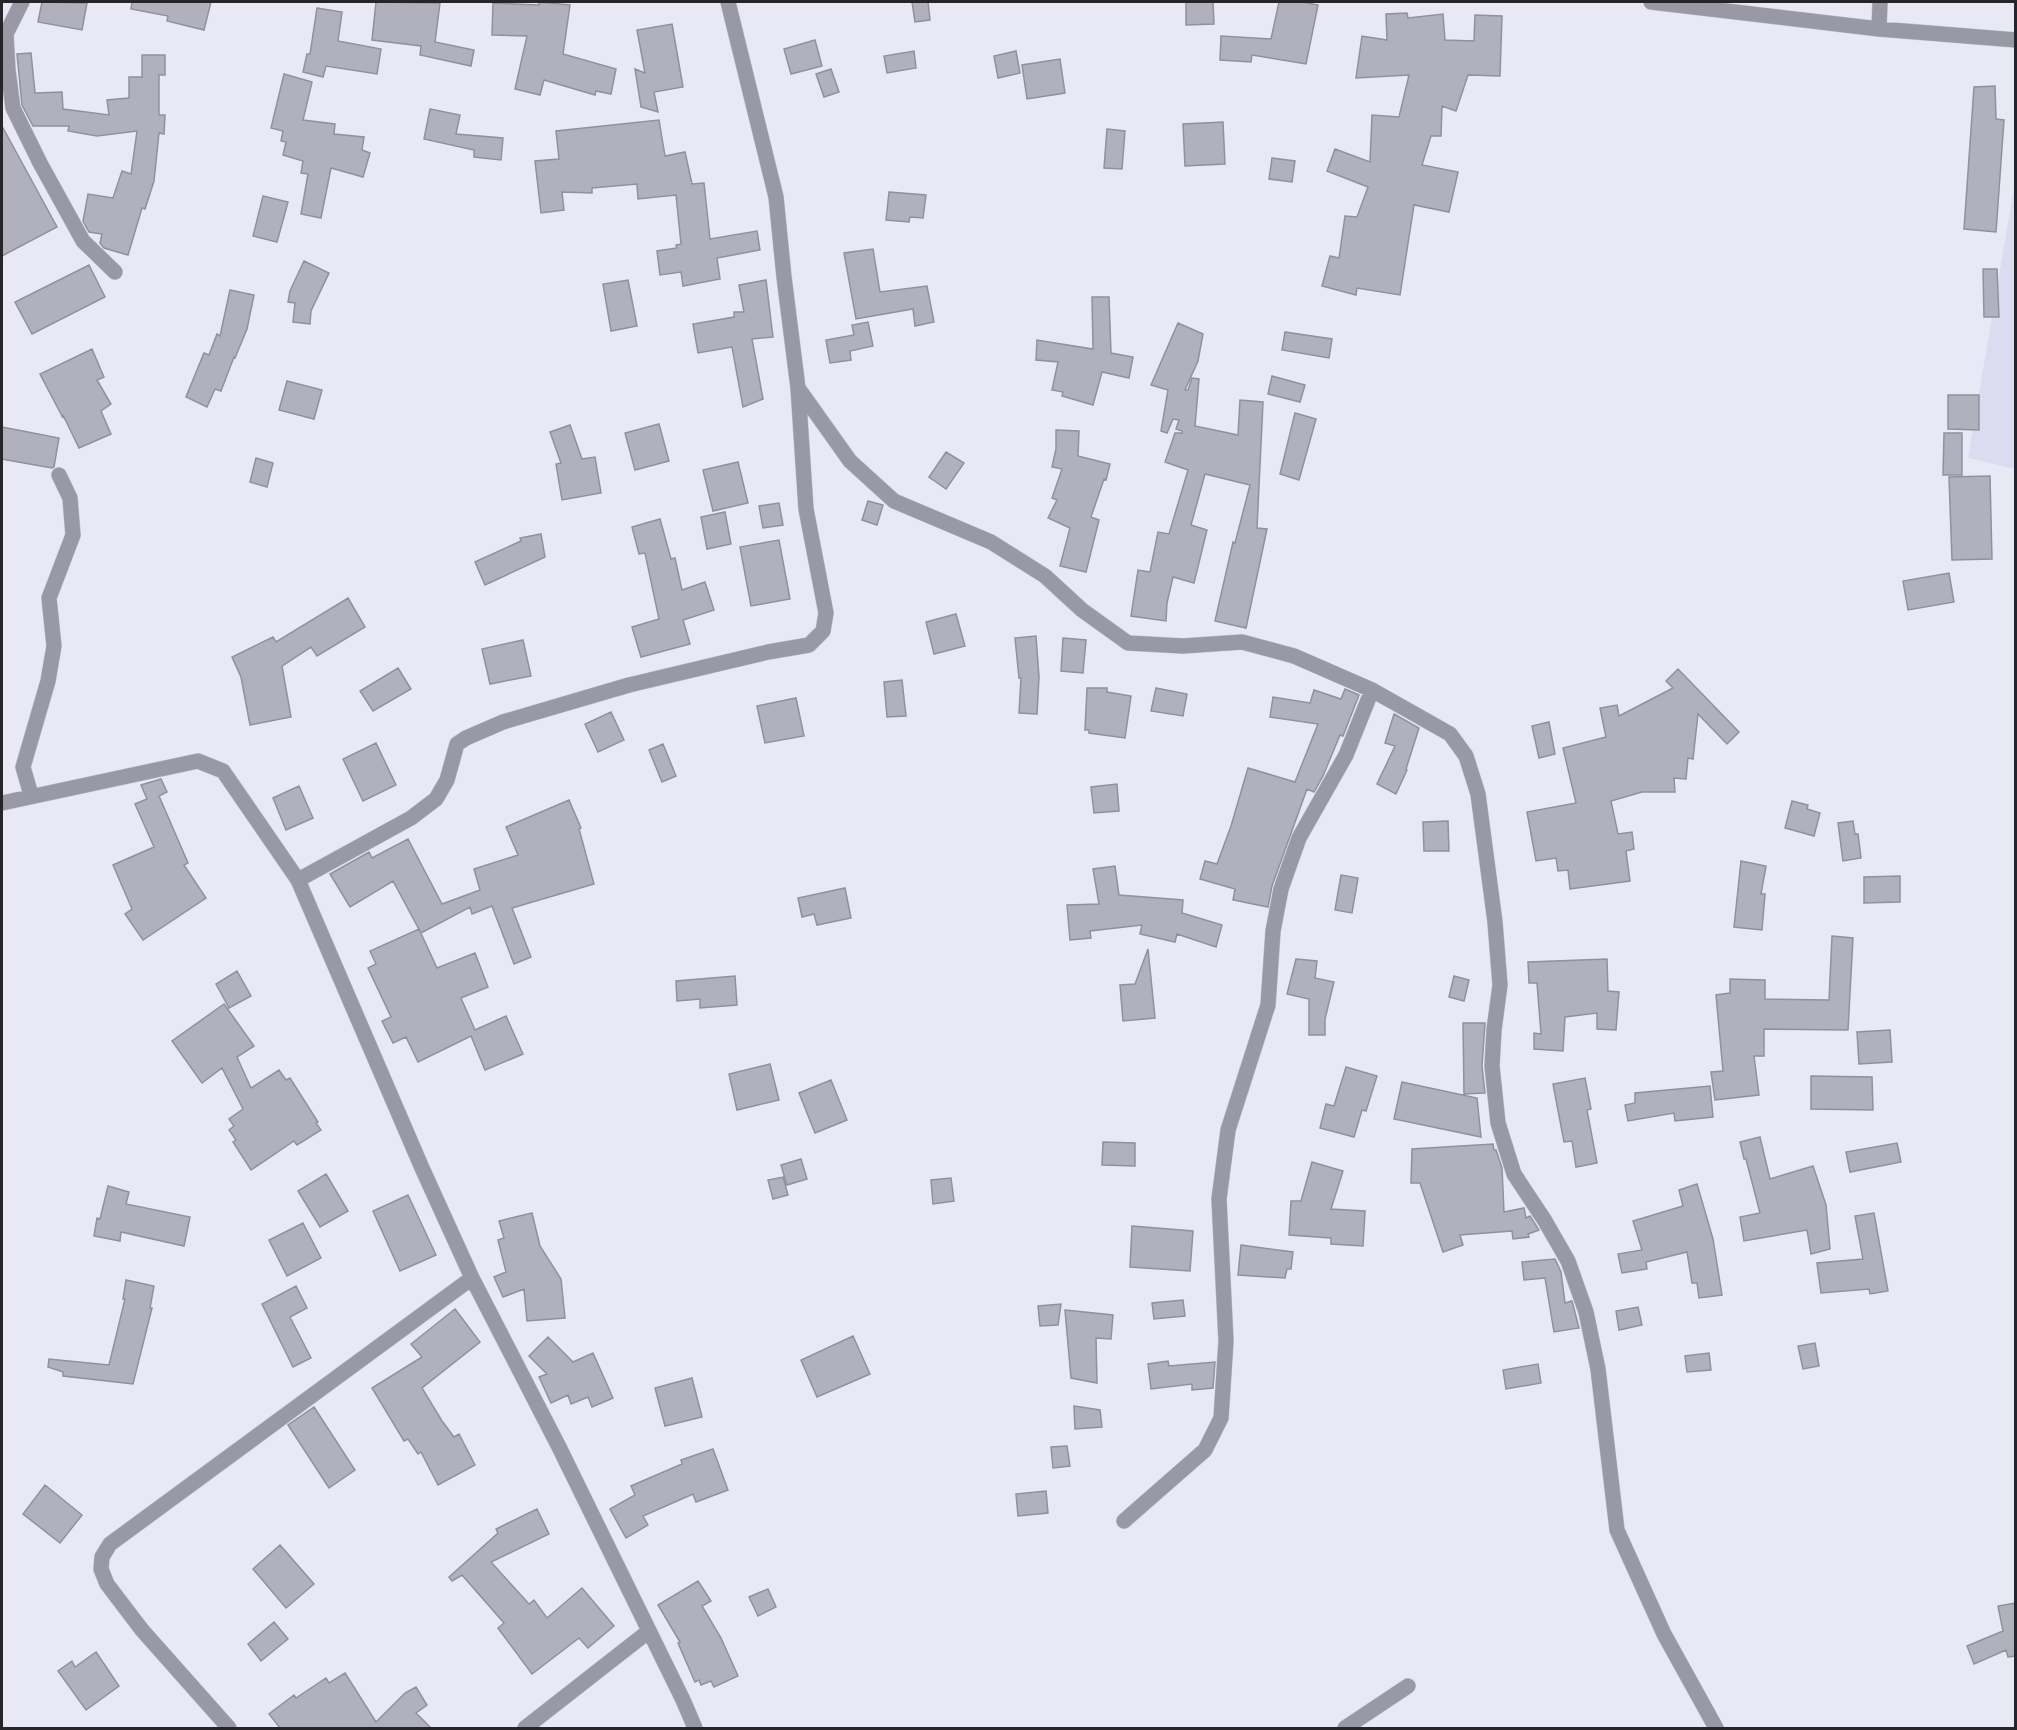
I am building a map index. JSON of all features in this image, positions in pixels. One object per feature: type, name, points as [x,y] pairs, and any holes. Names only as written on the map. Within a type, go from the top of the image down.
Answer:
[{"type":"street","points":[[22,2],[6,34],[13,108],[83,241],[115,272]]},
{"type":"street","points":[[298,880],[411,818],[436,799],[447,780],[457,744],[466,738],[503,723],[629,685],[768,652],[810,645],[823,631],[826,614],[806,509],[798,388],[776,198],[728,2]]},
{"type":"street","points":[[1659,2],[1879,29],[2016,40]]},
{"type":"street","points":[[1879,29],[1880,2]]},
{"type":"street","points":[[798,388],[850,461],[894,501],[991,542],[1045,576],[1082,610],[1128,643],[1183,646],[1242,642],[1294,656],[1372,690],[1450,734],[1466,756],[1478,794],[1495,922],[1500,985],[1492,1066],[1498,1123],[1514,1174],[1568,1261],[1586,1312],[1598,1369],[1617,1530],[1664,1634],[1716,1728]]},
{"type":"street","points":[[31,795],[23,767],[48,681],[54,646],[49,598],[73,535],[70,498],[59,475]]},
{"type":"street","points":[[1124,1521],[1205,1450],[1221,1418],[1226,1341],[1219,1199],[1228,1130],[1268,1005],[1273,931],[1281,889],[1299,838],[1346,755],[1372,690]]},
{"type":"street","points":[[2,803],[198,761],[222,771],[298,880],[472,1278],[559,1447],[695,1728]]},
{"type":"street","points":[[229,1728],[142,1630],[107,1584],[101,1569],[102,1557],[110,1544],[472,1278]]},
{"type":"street","points":[[525,1728],[649,1631]]},
{"type":"street","points":[[1345,1728],[1408,1686]]},
{"type":"shaded area","points":[[2015,182],[2015,469],[1968,458]]},
{"type":"building","points":[[42,2],[87,3],[82,30],[38,22]]},
{"type":"building","points":[[132,2],[211,2],[204,30],[167,21],[168,16],[131,9]]},
{"type":"building","points":[[376,2],[440,3],[435,42],[474,50],[471,66],[420,55],[421,46],[372,40]]},
{"type":"building","points":[[539,2],[570,5],[563,54],[616,69],[611,94],[596,91],[595,95],[544,80],[540,95],[515,89],[527,36],[492,35],[493,3],[539,5]]},
{"type":"building","points":[[912,2],[928,2],[930,20],[915,22]]},
{"type":"building","points":[[1186,2],[1213,2],[1214,24],[1186,25]]},
{"type":"building","points":[[1279,2],[1303,2],[1318,5],[1306,64],[1252,55],[1251,62],[1220,60],[1221,36],[1271,39]]},
{"type":"building","points":[[317,8],[342,12],[338,41],[381,49],[377,74],[326,66],[323,77],[303,72],[307,54],[310,54]]},
{"type":"building","points":[[1407,13],[1408,18],[1443,14],[1445,40],[1474,41],[1475,15],[1502,16],[1500,76],[1468,75],[1456,111],[1442,106],[1441,136],[1431,136],[1422,165],[1458,172],[1449,212],[1414,205],[1400,295],[1357,288],[1356,295],[1322,286],[1330,256],[1339,258],[1345,216],[1357,217],[1368,187],[1327,171],[1335,149],[1370,162],[1372,115],[1399,117],[1409,75],[1356,78],[1362,36],[1387,40],[1386,14]]},
{"type":"building","points":[[672,24],[683,87],[654,92],[658,112],[641,107],[635,69],[645,73],[637,30]]},
{"type":"building","points":[[815,40],[822,66],[791,74],[784,49]]},
{"type":"building","points":[[914,51],[916,68],[887,73],[884,56]]},
{"type":"building","points":[[1016,51],[1020,73],[998,78],[994,56]]},
{"type":"building","points":[[31,53],[35,93],[62,92],[63,109],[109,115],[107,100],[129,98],[129,77],[142,77],[142,55],[165,55],[165,75],[159,75],[159,115],[165,115],[164,134],[159,133],[154,181],[145,209],[142,208],[128,255],[104,248],[100,243],[102,234],[89,232],[83,221],[88,194],[113,198],[122,171],[131,174],[137,131],[97,136],[68,131],[69,126],[33,126],[22,105],[17,54]]},
{"type":"building","points":[[1060,59],[1065,93],[1027,99],[1022,65]]},
{"type":"building","points":[[831,69],[839,92],[824,97],[816,74]]},
{"type":"building","points":[[284,74],[312,82],[303,120],[335,124],[334,134],[364,137],[362,150],[370,153],[363,177],[331,168],[321,218],[301,214],[308,174],[301,173],[303,161],[283,155],[286,142],[281,141],[283,131],[271,128]]},
{"type":"building","points":[[1995,86],[1996,119],[2004,120],[1996,232],[1964,229],[1974,87]]},
{"type":"building","points":[[430,109],[460,115],[456,134],[503,138],[501,160],[474,157],[474,150],[424,139]]},
{"type":"building","points":[[659,120],[665,156],[685,152],[692,184],[704,183],[710,239],[757,231],[760,250],[717,258],[720,279],[683,286],[681,272],[660,275],[657,251],[677,248],[676,245],[681,244],[676,195],[638,199],[637,184],[592,188],[592,193],[562,192],[564,210],[541,213],[535,161],[559,159],[556,131]]},
{"type":"building","points":[[1223,122],[1225,164],[1185,166],[1183,124]]},
{"type":"building","points":[[2,126],[57,227],[2,256]]},
{"type":"building","points":[[1107,129],[1125,131],[1122,169],[1104,168]]},
{"type":"building","points":[[1272,158],[1295,161],[1292,182],[1269,179]]},
{"type":"building","points":[[889,192],[926,195],[923,218],[910,217],[909,222],[886,220]]},
{"type":"building","points":[[263,196],[288,202],[277,242],[253,236]]},
{"type":"building","points":[[873,249],[880,292],[927,286],[934,322],[915,326],[913,309],[856,319],[844,253]]},
{"type":"building","points":[[304,261],[329,273],[311,311],[310,324],[293,322],[295,303],[288,302],[290,291]]},
{"type":"building","points":[[89,265],[105,297],[32,334],[15,302]]},
{"type":"building","points":[[1983,269],[1997,269],[1999,317],[1984,317]]},
{"type":"building","points":[[628,280],[637,326],[611,331],[603,284]]},
{"type":"building","points":[[766,280],[773,337],[752,339],[763,399],[743,407],[732,347],[698,353],[693,324],[734,317],[734,312],[744,312],[739,285]]},
{"type":"building","points":[[230,290],[254,295],[247,329],[235,358],[221,391],[215,389],[207,407],[186,397],[204,353],[209,355],[217,334],[220,336]]},
{"type":"building","points":[[1092,297],[1109,297],[1111,353],[1133,357],[1129,378],[1102,372],[1093,405],[1062,396],[1063,392],[1052,390],[1058,362],[1036,360],[1037,340],[1093,349]]},
{"type":"building","points":[[868,322],[873,346],[850,351],[851,360],[830,363],[826,340],[854,335],[852,325]]},
{"type":"building","points":[[1178,323],[1203,334],[1198,361],[1185,390],[1188,390],[1192,378],[1199,379],[1195,426],[1238,435],[1240,400],[1263,402],[1257,528],[1267,529],[1246,628],[1215,621],[1233,542],[1235,543],[1250,485],[1205,474],[1191,525],[1207,530],[1194,583],[1173,577],[1167,603],[1166,621],[1131,616],[1138,570],[1150,572],[1158,532],[1169,534],[1188,470],[1165,462],[1175,433],[1182,433],[1182,431],[1176,429],[1179,420],[1173,419],[1167,433],[1161,431],[1168,390],[1151,385]]},
{"type":"building","points":[[1285,332],[1332,339],[1329,358],[1282,350]]},
{"type":"building","points":[[92,349],[104,377],[97,380],[111,404],[101,411],[111,434],[79,448],[40,374]]},
{"type":"building","points":[[1272,376],[1305,385],[1300,402],[1268,394]]},
{"type":"building","points":[[287,381],[322,390],[314,419],[279,410]]},
{"type":"building","points":[[1948,395],[1979,395],[1979,430],[1948,429]]},
{"type":"building","points":[[1295,413],[1316,419],[1299,480],[1280,474]]},
{"type":"building","points":[[659,424],[669,461],[635,470],[625,433]]},
{"type":"building","points":[[570,425],[582,459],[595,457],[601,493],[562,500],[556,464],[561,463],[550,432]]},
{"type":"building","points":[[2,427],[59,438],[54,467],[2,459]]},
{"type":"building","points":[[1056,430],[1079,431],[1078,456],[1110,464],[1091,517],[1099,520],[1086,572],[1060,566],[1070,528],[1048,518],[1057,500],[1052,498],[1062,469],[1052,467],[1056,449]]},
{"type":"building","points":[[1944,433],[1962,433],[1962,475],[1943,475]]},
{"type":"building","points":[[946,452],[964,463],[946,489],[929,477]]},
{"type":"building","points":[[256,458],[273,463],[267,487],[250,482]]},
{"type":"building","points":[[738,462],[748,503],[713,511],[703,470]]},
{"type":"building","points":[[1990,476],[1992,559],[1952,560],[1949,477]]},
{"type":"building","points":[[868,501],[883,505],[877,525],[862,520]]},
{"type":"building","points":[[779,503],[783,525],[763,528],[759,506]]},
{"type":"building","points":[[725,512],[731,544],[707,549],[701,517]]},
{"type":"building","points":[[660,519],[671,559],[675,558],[682,590],[705,582],[714,610],[683,620],[690,644],[641,657],[632,627],[659,619],[645,553],[639,554],[632,527]]},
{"type":"building","points":[[541,534],[545,557],[485,585],[475,562],[521,541],[520,538]]},
{"type":"building","points":[[779,540],[790,599],[751,606],[740,547]]},
{"type":"building","points":[[1949,573],[1954,602],[1908,610],[1903,581]]},
{"type":"building","points":[[348,598],[365,627],[317,656],[311,647],[282,666],[291,717],[250,725],[241,677],[232,657],[273,637],[276,642]]},
{"type":"building","points":[[956,614],[965,646],[934,654],[926,622]]},
{"type":"building","points":[[1036,636],[1039,677],[1037,714],[1019,713],[1021,678],[1019,678],[1015,638]]},
{"type":"building","points":[[1063,638],[1086,640],[1083,673],[1061,671]]},
{"type":"building","points":[[523,640],[531,676],[490,684],[482,649]]},
{"type":"building","points":[[398,668],[411,689],[373,711],[360,691]]},
{"type":"building","points":[[1678,669],[1739,732],[1727,744],[1698,714],[1693,759],[1688,758],[1686,779],[1674,778],[1675,792],[1642,792],[1611,801],[1618,834],[1632,832],[1634,849],[1626,851],[1630,881],[1570,889],[1568,870],[1558,871],[1556,858],[1536,861],[1527,812],[1576,803],[1563,748],[1606,737],[1600,708],[1617,705],[1619,716],[1673,688],[1666,681]]},
{"type":"building","points":[[902,680],[906,716],[887,717],[884,682]]},
{"type":"building","points":[[1087,688],[1107,688],[1107,692],[1131,696],[1125,738],[1089,733],[1089,730],[1085,730]]},
{"type":"building","points":[[1156,688],[1187,694],[1183,716],[1151,711]]},
{"type":"building","points":[[1345,689],[1359,695],[1343,736],[1340,735],[1323,776],[1314,792],[1307,789],[1272,886],[1268,907],[1233,900],[1235,889],[1200,879],[1205,861],[1217,864],[1248,768],[1295,782],[1318,724],[1270,717],[1273,697],[1310,703],[1314,690],[1341,699]]},
{"type":"building","points":[[796,698],[804,736],[765,743],[757,706]]},
{"type":"building","points":[[611,712],[624,740],[598,752],[585,724]]},
{"type":"building","points":[[1394,714],[1419,728],[1407,770],[1396,794],[1377,784],[1395,746],[1385,743]]},
{"type":"building","points":[[1549,722],[1555,754],[1539,758],[1532,726]]},
{"type":"building","points":[[376,743],[396,785],[363,801],[343,759]]},
{"type":"building","points":[[663,744],[676,776],[662,782],[649,750]]},
{"type":"building","points":[[161,779],[167,792],[159,796],[188,863],[184,865],[206,898],[143,940],[125,914],[132,909],[113,865],[154,847],[135,804],[147,799],[141,785]]},
{"type":"building","points":[[1117,784],[1119,811],[1094,813],[1091,787]]},
{"type":"building","points":[[299,786],[313,818],[286,830],[273,798]]},
{"type":"building","points":[[569,800],[581,828],[579,829],[594,884],[512,908],[531,957],[514,964],[492,906],[472,914],[470,907],[421,933],[393,881],[350,907],[330,874],[369,852],[372,858],[408,839],[442,904],[480,890],[474,869],[518,855],[506,827]]},
{"type":"building","points":[[1792,801],[1808,805],[1807,809],[1820,813],[1814,836],[1785,828]]},
{"type":"building","points":[[1448,821],[1449,851],[1424,851],[1423,822]]},
{"type":"building","points":[[1853,821],[1855,834],[1858,834],[1861,858],[1843,861],[1838,823]]},
{"type":"building","points":[[1741,861],[1766,866],[1761,894],[1765,894],[1762,930],[1734,927]]},
{"type":"building","points":[[1115,866],[1119,895],[1183,900],[1182,913],[1222,925],[1216,947],[1177,934],[1175,942],[1140,934],[1142,925],[1090,931],[1091,938],[1070,940],[1067,905],[1099,904],[1093,869]]},
{"type":"building","points":[[1341,875],[1358,878],[1352,913],[1335,910]]},
{"type":"building","points":[[1900,876],[1900,902],[1864,903],[1864,877]]},
{"type":"building","points":[[845,888],[851,918],[817,925],[814,914],[802,917],[798,898]]},
{"type":"building","points":[[419,929],[437,968],[475,953],[488,987],[461,998],[475,1030],[506,1016],[523,1054],[485,1070],[471,1036],[418,1062],[406,1037],[393,1043],[382,1021],[391,1017],[368,968],[376,964],[370,951]]},
{"type":"building","points":[[1832,936],[1853,938],[1848,1030],[1764,1029],[1764,1056],[1754,1056],[1759,1095],[1715,1100],[1711,1072],[1723,1071],[1716,995],[1730,993],[1730,979],[1765,980],[1765,999],[1829,1000]]},
{"type":"building","points":[[1148,949],[1155,1018],[1123,1021],[1120,985],[1135,984]]},
{"type":"building","points":[[1296,959],[1317,961],[1315,978],[1334,982],[1325,1019],[1325,1035],[1309,1035],[1309,999],[1287,994]]},
{"type":"building","points":[[1607,959],[1608,991],[1619,992],[1616,1030],[1597,1029],[1597,1013],[1565,1017],[1563,1051],[1534,1049],[1534,1033],[1541,1034],[1537,983],[1529,983],[1528,962]]},
{"type":"building","points":[[237,971],[251,996],[229,1008],[216,984]]},
{"type":"building","points":[[735,976],[737,1005],[700,1008],[700,999],[677,1001],[676,981]]},
{"type":"building","points":[[1454,976],[1469,980],[1464,1001],[1449,997]]},
{"type":"building","points":[[224,1004],[254,1046],[237,1057],[251,1088],[279,1070],[286,1080],[290,1078],[321,1130],[297,1145],[294,1141],[251,1170],[233,1142],[236,1140],[229,1130],[234,1126],[229,1119],[243,1109],[222,1068],[202,1083],[172,1041]]},
{"type":"building","points":[[1463,1023],[1485,1023],[1482,1066],[1485,1093],[1464,1094]]},
{"type":"building","points":[[1890,1030],[1892,1062],[1859,1064],[1857,1032]]},
{"type":"building","points":[[770,1064],[779,1100],[737,1110],[729,1074]]},
{"type":"building","points":[[1346,1067],[1377,1076],[1366,1111],[1362,1110],[1354,1137],[1320,1128],[1326,1104],[1334,1106]]},
{"type":"building","points":[[1811,1076],[1872,1077],[1873,1110],[1811,1109]]},
{"type":"building","points":[[1585,1078],[1591,1109],[1587,1110],[1597,1163],[1576,1167],[1572,1141],[1564,1142],[1553,1084]]},
{"type":"building","points":[[831,1080],[847,1120],[815,1133],[799,1093]]},
{"type":"building","points":[[1402,1082],[1477,1098],[1481,1137],[1394,1119]]},
{"type":"building","points":[[1710,1086],[1713,1117],[1675,1121],[1674,1113],[1628,1121],[1625,1105],[1635,1103],[1635,1093]]},
{"type":"building","points":[[1760,1137],[1770,1179],[1813,1166],[1826,1205],[1830,1249],[1811,1254],[1807,1230],[1744,1241],[1740,1217],[1760,1213],[1740,1142]]},
{"type":"building","points":[[1103,1142],[1135,1143],[1135,1166],[1102,1165]]},
{"type":"building","points":[[1897,1143],[1901,1162],[1850,1172],[1846,1152]]},
{"type":"building","points":[[1493,1144],[1502,1168],[1504,1212],[1524,1208],[1526,1218],[1530,1216],[1539,1230],[1528,1234],[1529,1237],[1513,1239],[1512,1231],[1460,1235],[1463,1245],[1443,1252],[1420,1183],[1411,1183],[1412,1149]]},
{"type":"building","points":[[801,1159],[807,1179],[787,1185],[781,1165]]},
{"type":"building","points":[[1312,1162],[1343,1171],[1331,1209],[1365,1211],[1363,1246],[1331,1244],[1331,1238],[1289,1235],[1291,1201],[1301,1201]]},
{"type":"building","points":[[326,1174],[348,1211],[320,1227],[298,1191]]},
{"type":"building","points":[[783,1177],[788,1195],[773,1199],[768,1180]]},
{"type":"building","points":[[951,1178],[954,1201],[933,1204],[931,1180]]},
{"type":"building","points":[[1697,1184],[1713,1239],[1722,1295],[1699,1298],[1697,1283],[1692,1283],[1687,1252],[1646,1262],[1647,1269],[1622,1273],[1618,1254],[1642,1250],[1633,1221],[1683,1206],[1679,1190]]},
{"type":"building","points":[[108,1186],[129,1192],[126,1204],[190,1217],[184,1246],[121,1232],[120,1241],[94,1236],[97,1218],[100,1219]]},
{"type":"building","points":[[408,1195],[436,1255],[400,1271],[373,1211]]},
{"type":"building","points":[[532,1213],[540,1246],[561,1279],[565,1318],[527,1321],[524,1289],[503,1297],[494,1277],[506,1272],[498,1240],[504,1238],[499,1221]]},
{"type":"building","points":[[1874,1213],[1888,1291],[1870,1294],[1869,1289],[1821,1293],[1817,1263],[1863,1259],[1855,1216]]},
{"type":"building","points":[[303,1223],[321,1258],[287,1276],[269,1240]]},
{"type":"building","points":[[1132,1226],[1193,1231],[1190,1271],[1130,1267]]},
{"type":"building","points":[[1241,1245],[1293,1252],[1291,1269],[1287,1269],[1285,1278],[1238,1275]]},
{"type":"building","points":[[1555,1259],[1561,1272],[1565,1303],[1572,1301],[1579,1328],[1554,1332],[1545,1278],[1524,1280],[1522,1262]]},
{"type":"building","points":[[126,1280],[154,1286],[150,1308],[152,1308],[133,1384],[63,1376],[63,1372],[48,1367],[49,1359],[109,1365],[125,1299],[123,1299]]},
{"type":"building","points":[[296,1286],[307,1308],[290,1317],[311,1358],[293,1367],[262,1304]]},
{"type":"building","points":[[1183,1300],[1185,1316],[1154,1319],[1152,1303]]},
{"type":"building","points":[[1061,1304],[1058,1325],[1040,1326],[1038,1306]]},
{"type":"building","points":[[1638,1307],[1642,1325],[1619,1330],[1616,1311]]},
{"type":"building","points":[[455,1309],[480,1342],[422,1388],[454,1437],[459,1434],[475,1465],[438,1485],[421,1452],[418,1454],[408,1439],[404,1441],[372,1388],[422,1357],[411,1344]]},
{"type":"building","points":[[1065,1310],[1113,1315],[1111,1339],[1096,1338],[1097,1383],[1071,1378]]},
{"type":"building","points":[[853,1336],[870,1374],[817,1397],[801,1360]]},
{"type":"building","points":[[548,1337],[573,1362],[593,1353],[613,1398],[592,1407],[588,1397],[571,1404],[568,1395],[551,1403],[539,1377],[547,1374],[529,1356]]},
{"type":"building","points":[[1815,1343],[1819,1366],[1803,1369],[1798,1346]]},
{"type":"building","points":[[1709,1353],[1711,1370],[1687,1372],[1685,1356]]},
{"type":"building","points":[[1168,1361],[1169,1366],[1215,1362],[1213,1388],[1192,1390],[1192,1384],[1151,1389],[1148,1364]]},
{"type":"building","points":[[1538,1364],[1541,1383],[1506,1389],[1503,1370]]},
{"type":"building","points":[[692,1378],[702,1417],[665,1426],[655,1388]]},
{"type":"building","points":[[1074,1406],[1100,1410],[1102,1427],[1075,1429]]},
{"type":"building","points":[[314,1407],[355,1470],[329,1488],[288,1425]]},
{"type":"building","points":[[1067,1446],[1070,1466],[1053,1468],[1051,1447]]},
{"type":"building","points":[[713,1449],[728,1490],[696,1502],[693,1494],[643,1516],[648,1525],[626,1538],[610,1509],[635,1495],[631,1486],[682,1464],[681,1460]]},
{"type":"building","points":[[45,1485],[82,1515],[60,1543],[23,1514]]},
{"type":"building","points":[[1046,1491],[1048,1513],[1018,1516],[1016,1494]]},
{"type":"building","points":[[537,1509],[549,1534],[491,1562],[529,1604],[534,1600],[547,1618],[582,1588],[614,1626],[588,1648],[579,1638],[532,1674],[498,1628],[504,1623],[462,1575],[452,1581],[449,1577],[498,1533],[496,1529]]},
{"type":"building","points":[[280,1545],[314,1584],[286,1608],[253,1569]]},
{"type":"building","points":[[698,1581],[711,1601],[702,1606],[721,1638],[738,1676],[714,1687],[711,1681],[701,1685],[699,1680],[695,1682],[678,1643],[680,1642],[658,1605]]},
{"type":"building","points":[[768,1589],[776,1607],[758,1616],[749,1597]]},
{"type":"building","points":[[2016,1603],[2016,1656],[2008,1657],[2006,1650],[1974,1664],[1967,1646],[2003,1631],[1998,1606]]},
{"type":"building","points":[[274,1622],[288,1639],[261,1661],[248,1644]]},
{"type":"building","points":[[96,1652],[119,1686],[86,1710],[58,1671],[72,1661],[75,1667]]},
{"type":"building","points":[[345,1673],[376,1722],[405,1693],[416,1687],[427,1705],[416,1713],[431,1728],[280,1728],[269,1714],[294,1695],[296,1698],[326,1678],[329,1683]]}]
